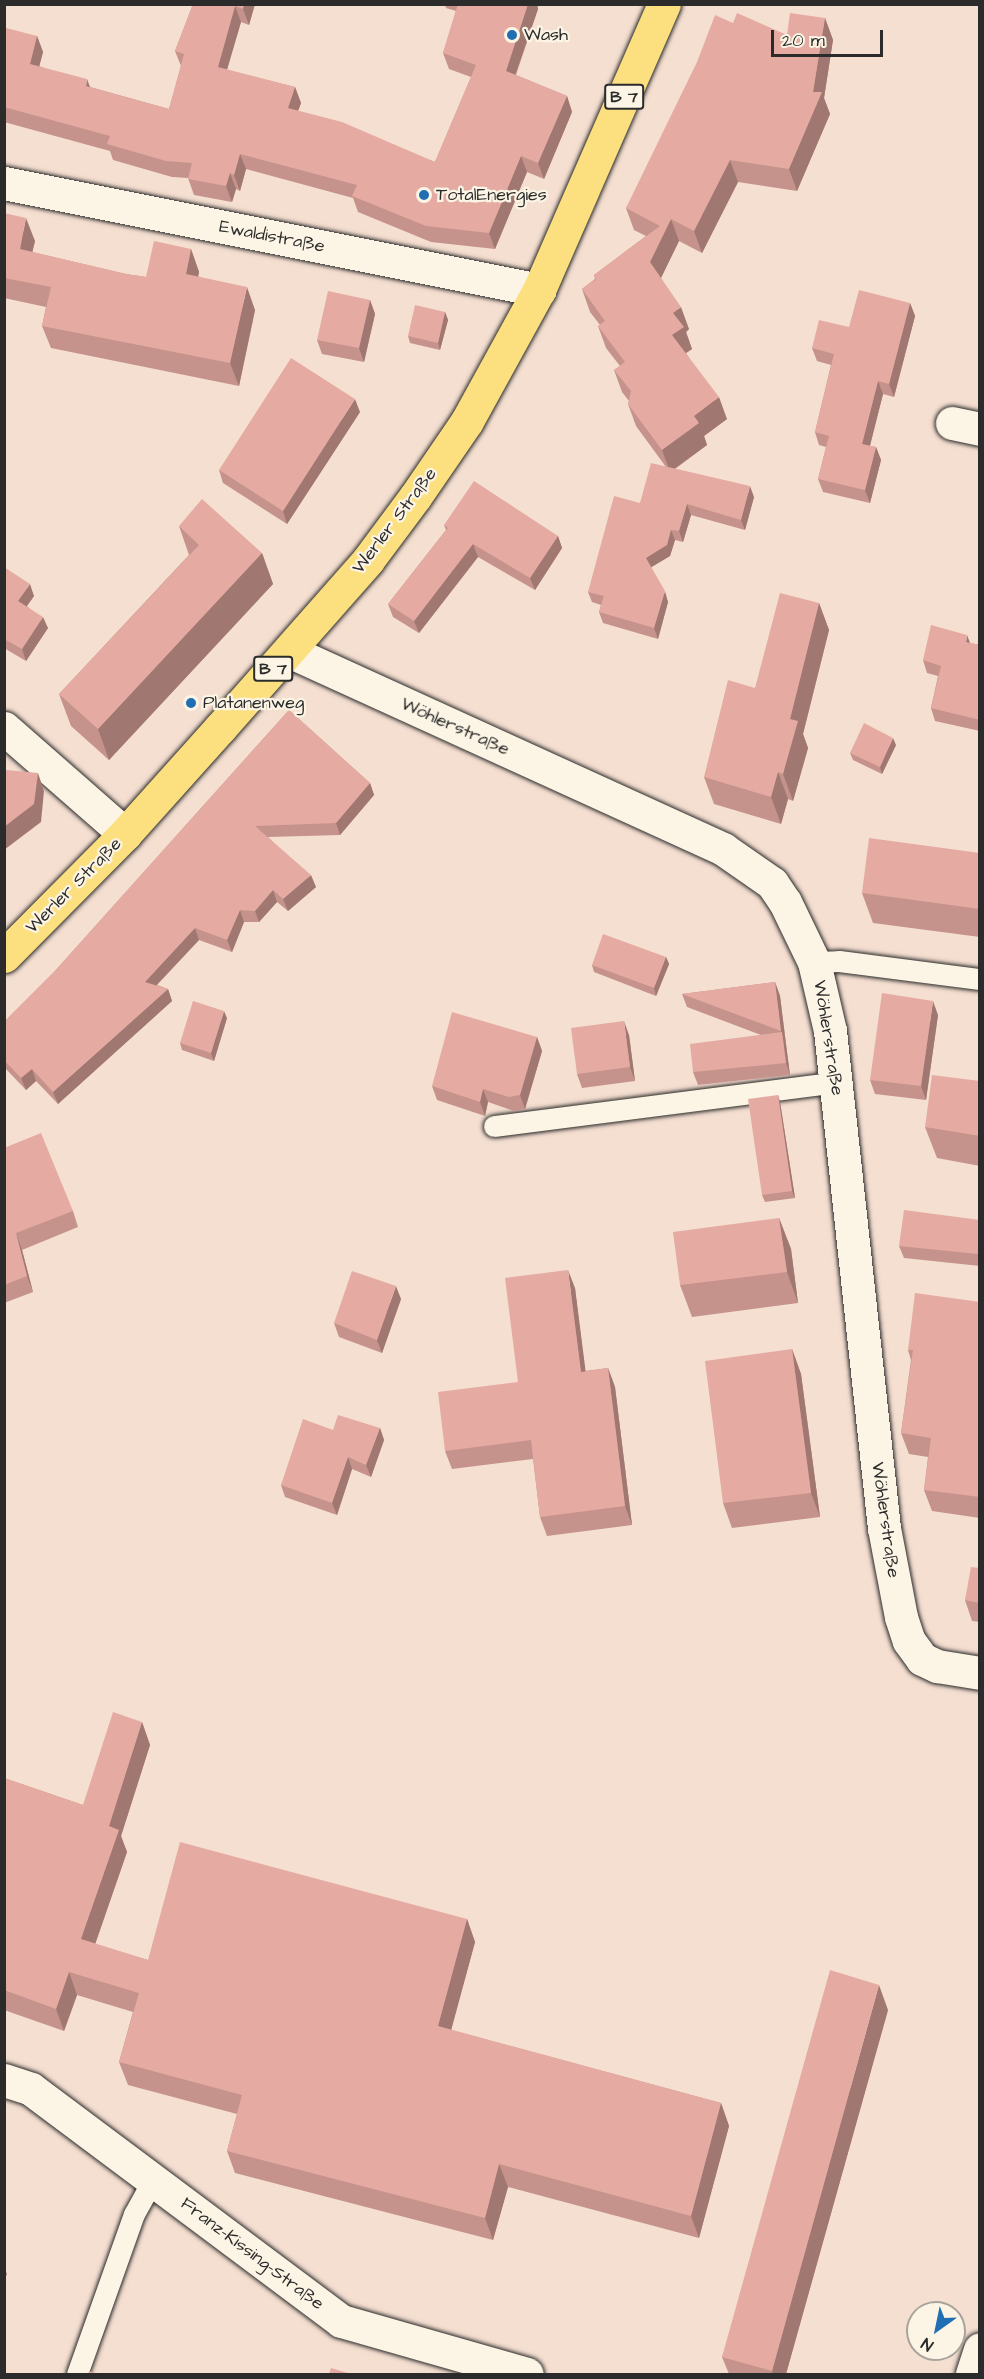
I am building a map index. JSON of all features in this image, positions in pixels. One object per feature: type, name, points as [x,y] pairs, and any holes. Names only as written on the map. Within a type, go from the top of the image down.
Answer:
[{"type":"main road","name":"Werler Straße","points":[[4,956],[125,834],[289,651],[368,560],[415,497],[467,421],[539,290],[664,4]]},
{"type":"street","name":"Ewaldistraße","points":[[4,183],[539,290]]},
{"type":"street","name":"Wöhlerstraße","points":[[289,651],[750,864],[772,883],[785,902],[814,962],[823,991],[836,1082],[884,1528],[901,1617],[909,1641],[922,1659],[937,1666],[980,1674]]},
{"type":"street","points":[[4,728],[125,834]]},
{"type":"street","name":"Franz-Kissing-Straße","points":[[4,2080],[31,2089],[341,2321],[486,2369],[527,2374]]},
{"type":"street","points":[[972,2374],[980,2349]]},
{"type":"lane","points":[[814,962],[839,961],[980,979]]},
{"type":"lane","points":[[494,1126],[836,1082]]},
{"type":"lane","points":[[77,2374],[134,2214],[153,2180]]},
{"type":"building","points":[[193,4],[244,4],[243,9],[235,6],[218,67],[295,87],[288,108],[342,122],[435,162],[476,65],[443,53],[458,4],[528,4],[506,71],[567,96],[538,163],[521,156],[489,233],[426,226],[352,196],[357,185],[240,154],[234,175],[230,173],[226,186],[188,179],[192,163],[166,161],[107,144],[110,136],[4,107],[6,28],[37,36],[30,64],[87,79],[86,86],[169,109],[184,54],[175,51]]},
{"type":"building","points":[[737,13],[787,35],[790,13],[825,18],[813,92],[822,92],[789,169],[730,160],[694,231],[671,219],[650,262],[681,307],[673,313],[684,327],[672,335],[719,397],[694,416],[699,423],[662,450],[628,404],[631,391],[614,370],[625,362],[598,326],[605,321],[582,289],[596,279],[594,275],[660,226],[626,208],[697,62],[715,15],[733,23]]},
{"type":"building","points":[[4,213],[26,218],[20,249],[126,274],[146,277],[154,241],[191,249],[186,274],[247,287],[230,363],[42,326],[51,287],[4,278]]},
{"type":"building","points":[[859,290],[910,303],[889,384],[878,381],[862,444],[876,447],[865,490],[818,479],[829,436],[815,432],[834,354],[812,348],[819,320],[849,327]]},
{"type":"building","points":[[328,291],[370,300],[359,348],[317,340]]},
{"type":"building","points":[[415,305],[445,312],[438,343],[408,336]]},
{"type":"building","points":[[291,358],[355,399],[283,511],[219,470]]},
{"type":"building","points":[[651,463],[750,486],[741,520],[687,504],[679,531],[671,530],[667,545],[646,558],[665,591],[654,628],[599,612],[604,596],[588,592],[614,496],[640,503]]},
{"type":"building","points":[[474,481],[558,536],[530,578],[473,544],[414,621],[388,604],[448,528],[444,525]]},
{"type":"building","points":[[202,499],[262,553],[98,729],[59,694],[199,545],[179,526]]},
{"type":"building","points":[[4,567],[30,584],[18,601],[43,617],[22,649],[4,639]]},
{"type":"building","points":[[780,593],[819,603],[790,719],[798,721],[783,774],[778,772],[771,797],[704,777],[728,680],[755,688]]},
{"type":"building","points":[[931,625],[967,635],[966,642],[980,645],[980,720],[931,708],[941,666],[923,660]]},
{"type":"building","points":[[289,710],[370,783],[336,823],[255,826],[311,875],[283,899],[273,890],[255,911],[240,910],[227,940],[195,928],[145,982],[168,989],[53,1092],[32,1069],[21,1078],[4,1060],[4,1022],[54,972]]},
{"type":"building","points":[[864,723],[893,738],[880,767],[850,753]]},
{"type":"building","points":[[4,771],[38,773],[34,804],[4,827]]},
{"type":"building","points":[[869,838],[980,853],[980,909],[862,893]]},
{"type":"building","points":[[603,934],[666,957],[654,988],[592,965]]},
{"type":"building","points":[[775,982],[781,1031],[682,994]]},
{"type":"building","points":[[882,993],[933,1001],[921,1086],[870,1080]]},
{"type":"building","points":[[193,1001],[224,1011],[211,1053],[180,1043]]},
{"type":"building","points":[[452,1012],[537,1037],[520,1095],[509,1097],[483,1089],[480,1102],[432,1086]]},
{"type":"building","points":[[624,1021],[630,1067],[577,1074],[571,1028]]},
{"type":"building","points":[[782,1032],[786,1063],[693,1072],[690,1044]]},
{"type":"building","points":[[932,1075],[980,1081],[980,1136],[925,1127]]},
{"type":"building","points":[[778,1095],[792,1191],[762,1195],[748,1099]]},
{"type":"building","points":[[41,1133],[73,1211],[16,1233],[27,1276],[4,1285],[4,1148]]},
{"type":"building","points":[[904,1210],[980,1220],[978,1254],[899,1246]]},
{"type":"building","points":[[779,1218],[787,1272],[680,1285],[673,1232]]},
{"type":"building","points":[[568,1270],[581,1372],[608,1368],[625,1506],[540,1517],[531,1440],[445,1451],[438,1392],[518,1382],[505,1278]]},
{"type":"building","points":[[352,1271],[396,1286],[377,1340],[334,1323]]},
{"type":"building","points":[[915,1293],[980,1302],[978,1319],[980,1319],[980,1497],[924,1490],[931,1438],[901,1433],[913,1350],[908,1350]]},
{"type":"building","points":[[792,1349],[811,1493],[723,1503],[705,1361]]},
{"type":"building","points":[[338,1415],[380,1428],[366,1465],[348,1457],[332,1503],[281,1485],[303,1419],[333,1430]]},
{"type":"building","points":[[971,1567],[980,1568],[980,1603],[965,1600]]},
{"type":"building","points":[[113,1712],[142,1722],[109,1826],[119,1830],[81,1939],[148,1960],[180,1842],[467,1919],[438,2026],[721,2103],[691,2216],[499,2164],[485,2218],[227,2151],[242,2095],[119,2062],[139,1993],[69,1972],[56,2009],[4,1990],[4,1778],[83,1805]]},
{"type":"building","points":[[830,1970],[879,1985],[772,2371],[722,2357]]},
{"type":"building","points":[[331,2368],[351,2374],[329,2374]]},
{"type":"place","name":"Wash","points":[[512,35]]},
{"type":"place","name":"TotalEnergies","points":[[424,195]]},
{"type":"place","name":"Platanenweg","points":[[191,703]]}]
